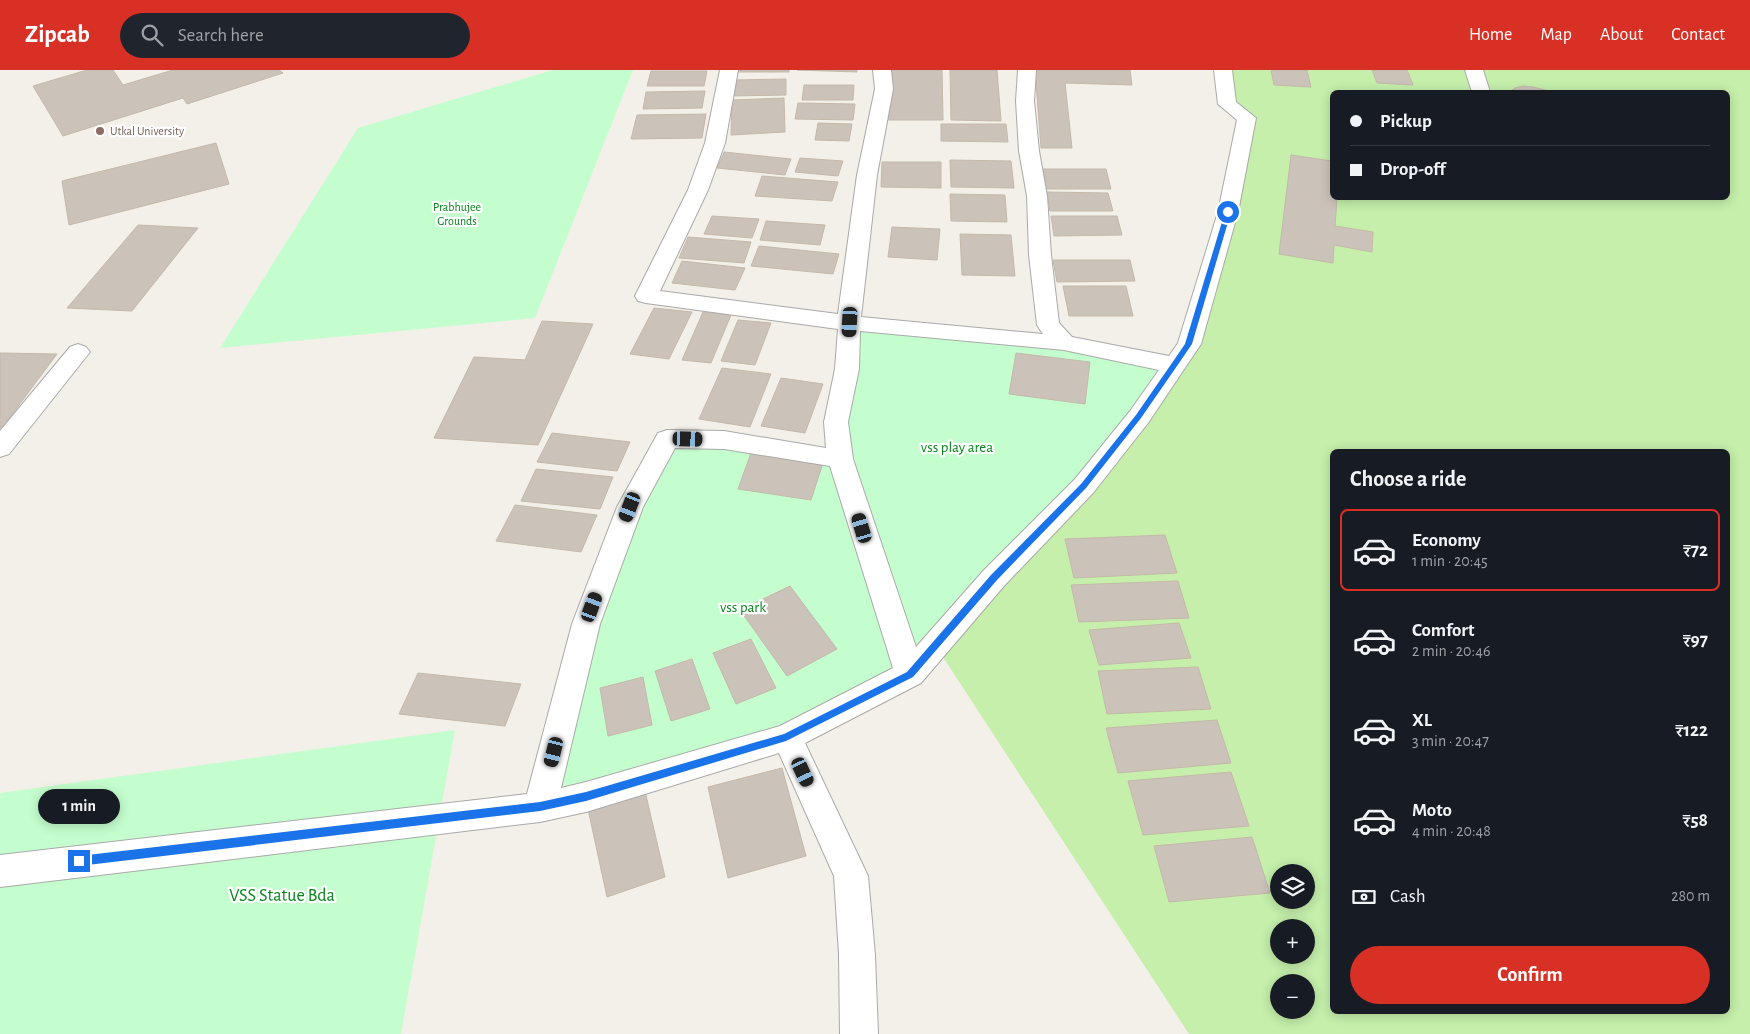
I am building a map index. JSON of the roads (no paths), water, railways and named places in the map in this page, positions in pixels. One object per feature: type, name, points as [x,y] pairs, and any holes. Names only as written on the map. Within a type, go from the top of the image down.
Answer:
[{"type":"street","points":[[729,70],[715,143],[698,190],[646,296],[850,322],[1064,343],[1174,365]]},
{"type":"street","points":[[882,70],[884,90],[866,176],[850,322],[847,369],[836,422],[840,459],[910,674]]},
{"type":"street","points":[[1027,70],[1025,101],[1029,151],[1037,196],[1040,256],[1048,325],[1064,343]]},
{"type":"street","points":[[0,871],[540,807],[586,797],[786,737],[910,674],[994,578],[1084,486],[1139,417],[1189,344],[1228,212],[1247,118],[1226,104],[1223,70]]},
{"type":"street","points":[[1474,70],[1480,90]]},
{"type":"street","points":[[0,448],[78,352]]},
{"type":"street","points":[[540,807],[586,624],[630,507],[667,438],[724,440],[840,459]]},
{"type":"street","points":[[786,737],[851,876],[857,955],[858,1034]]},
{"type":"place","name":"Utkal University","points":[[100,131]]},
{"type":"park label","name":"Prabhujee Grounds","points":[[457,214]]},
{"type":"park label","name":"vss play area","points":[[957,447]]},
{"type":"park label","name":"vss park","points":[[743,607]]},
{"type":"park label","name":"VSS Statue Bda","points":[[282,895]]}]
